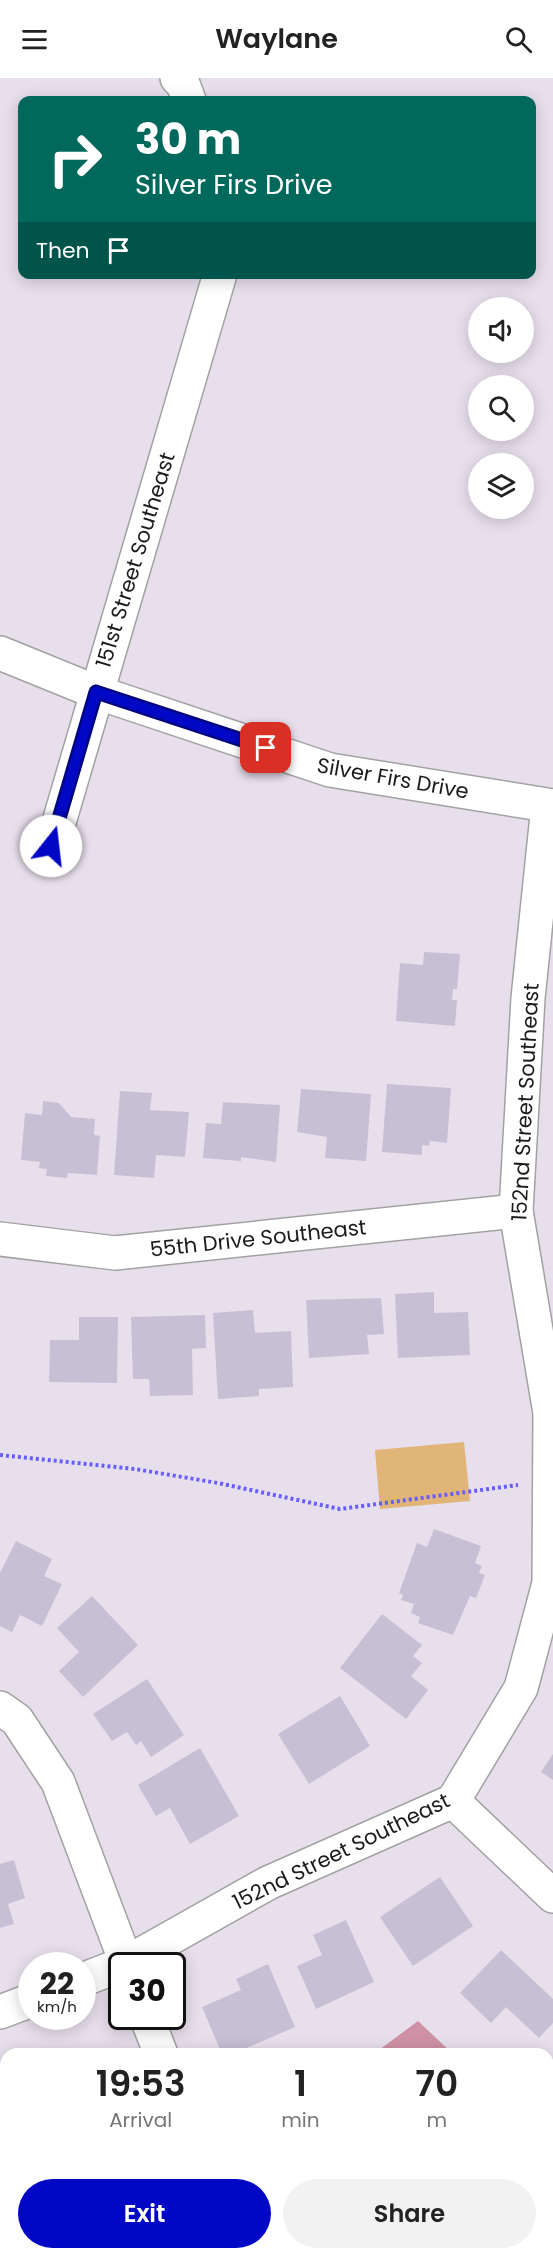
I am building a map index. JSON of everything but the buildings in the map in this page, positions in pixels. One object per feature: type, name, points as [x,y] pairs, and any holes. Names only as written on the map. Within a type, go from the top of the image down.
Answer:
[{"type":"street","name":"151st Street Southeast","points":[[51,846],[219,279]]},
{"type":"street","name":"Silver Firs Drive","points":[[0,653],[96,692],[330,770],[551,806]]},
{"type":"street","name":"152nd Street Southeast","points":[[147,1952],[268,1883],[453,1801],[543,1646],[549,1583],[550,1413],[516,1211],[528,998],[551,806]]},
{"type":"street","name":"55th Drive Southeast","points":[[0,1239],[115,1253],[516,1211]]},
{"type":"street","points":[[0,1708],[17,1720],[58,1782],[122,1952]]},
{"type":"street","points":[[453,1801],[553,1896]]},
{"type":"street","points":[[0,2012],[18,2005]]},
{"type":"street","points":[[152,2030],[159,2048]]},
{"type":"path","points":[[0,1455],[135,1469],[340,1509],[549,1481]]},
{"type":"shaded area","points":[[464,1442],[470,1501],[380,1509],[375,1450]]},
{"type":"shaded area","points":[[418,2021],[447,2048],[382,2048]]},
{"type":"route","points":[[51,846],[96,692],[266,748]]}]
